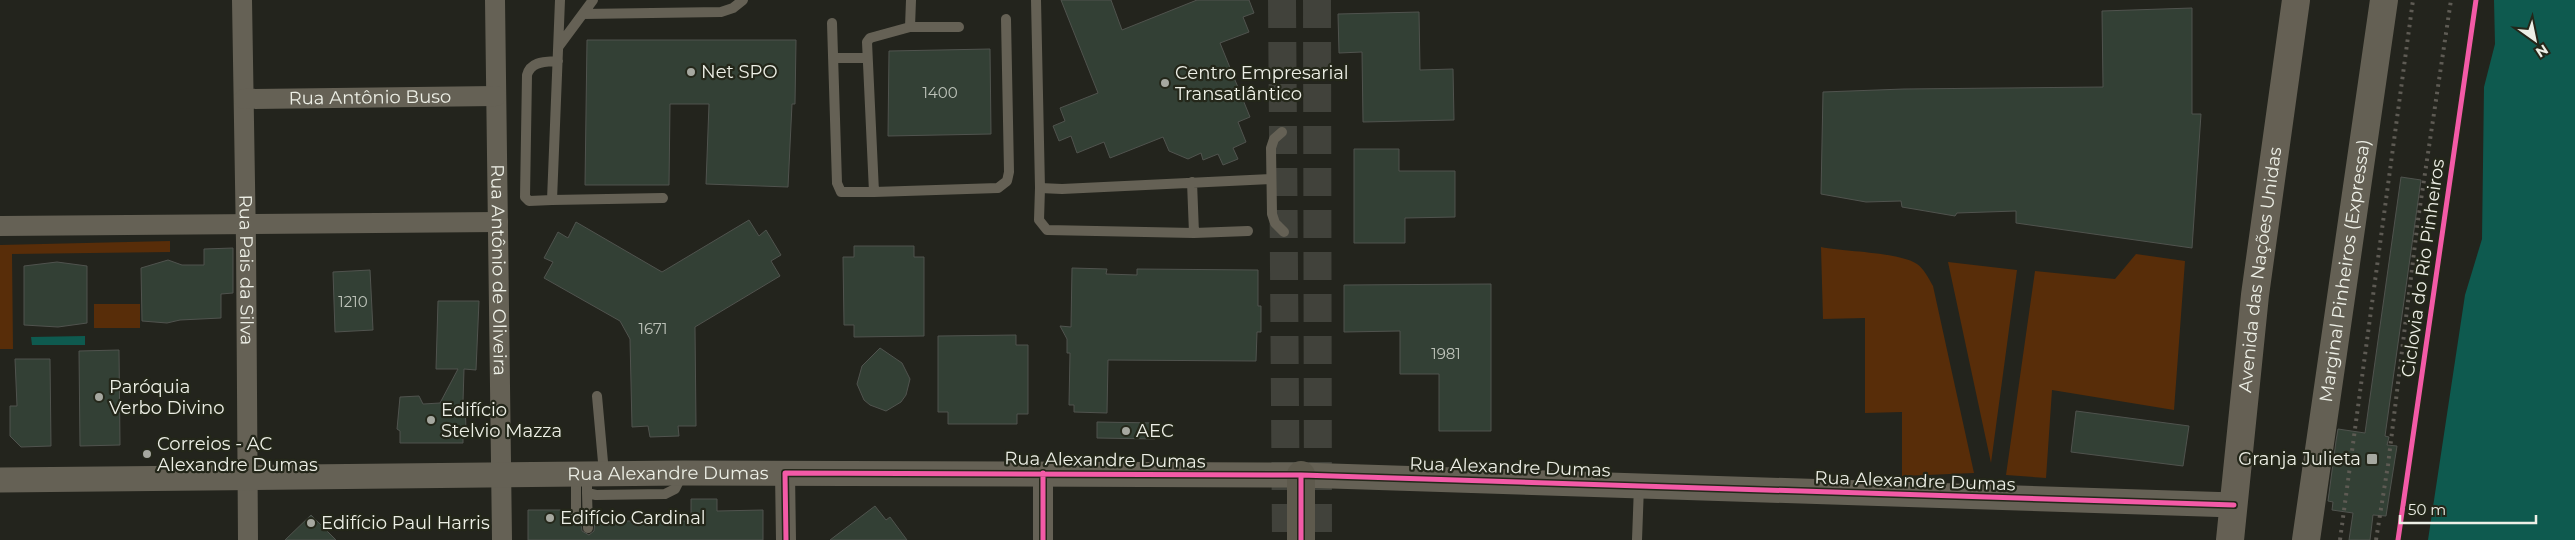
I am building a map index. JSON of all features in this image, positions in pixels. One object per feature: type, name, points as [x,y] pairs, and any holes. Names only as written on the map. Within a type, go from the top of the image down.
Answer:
[{"type":"highway","name":"Avenida das Nações Unidas","points":[[2230,540],[2255,295],[2296,0]]},
{"type":"highway","name":"Marginal Pinheiros (Expressa)","points":[[2306,540],[2384,0]]},
{"type":"main road","points":[[1301,474],[1301,540]]},
{"type":"street","name":"Rua Pais da Silva","points":[[242,0],[246,224],[248,540]]},
{"type":"street","name":"Rua Antônio de Oliveira","points":[[495,0],[502,540]]},
{"type":"street","name":"Rua Antônio Buso","points":[[244,99],[496,96]]},
{"type":"street","points":[[0,226],[498,222]]},
{"type":"street","name":"Rua Alexandre Dumas","points":[[0,480],[501,475],[589,479],[683,473],[1043,473],[1157,476],[1301,474],[2234,505]]},
{"type":"street","points":[[785,473],[786,540]]},
{"type":"street","points":[[1043,473],[1043,540]]},
{"type":"lane","points":[[552,200],[560,0]]},
{"type":"lane","points":[[559,46],[593,0]]},
{"type":"lane","points":[[583,14],[721,12],[733,8],[743,0]]},
{"type":"lane","points":[[910,27],[911,0]]},
{"type":"lane","points":[[1036,0],[1039,220],[1042,227],[1047,230],[1194,233],[1248,231]]},
{"type":"lane","points":[[832,24],[837,183],[841,192],[874,192],[998,188],[1007,182],[1009,172],[1006,19]]},
{"type":"lane","points":[[874,192],[866,58],[867,42],[870,38],[910,27],[959,27]]},
{"type":"lane","points":[[833,58],[866,58]]},
{"type":"lane","points":[[558,61],[536,63],[530,68],[527,75],[525,197],[529,201],[663,198]]},
{"type":"lane","points":[[1282,132],[1274,139],[1271,148],[1271,179],[1272,214],[1275,223],[1284,232]]},
{"type":"lane","points":[[1040,188],[1062,189],[1271,179]]},
{"type":"lane","points":[[1192,182],[1194,233]]},
{"type":"lane","points":[[588,528],[589,479],[597,396]]},
{"type":"lane","points":[[576,515],[589,479]]},
{"type":"lane","points":[[1636,540],[1639,485]]},
{"type":"shaded area","points":[[170,241],[170,252],[12,254],[13,349],[0,349],[0,245]]},
{"type":"shaded area","points":[[1821,247],[1898,257],[1917,264],[1926,274],[1933,286],[1974,473],[1902,476],[1902,412],[1865,413],[1865,318],[1823,319]]},
{"type":"shaded area","points":[[2136,254],[2185,261],[2174,410],[2052,390],[2046,478],[2006,475],[2035,271],[2115,279]]},
{"type":"shaded area","points":[[1948,262],[2017,270],[1991,463]]},
{"type":"shaded area","points":[[94,304],[140,304],[140,328],[94,328]]},
{"type":"water","points":[[2494,0],[2575,0],[2575,540],[2428,540],[2465,295],[2482,239],[2484,87],[2495,44]]},
{"type":"water","points":[[85,336],[85,345],[32,345],[31,337]]},
{"type":"building","name":"Centro Empresarial Transatlântico","points":[[1061,0],[1111,0],[1122,30],[1197,0],[1249,0],[1254,13],[1243,17],[1249,32],[1220,43],[1250,117],[1238,122],[1246,142],[1233,148],[1238,159],[1223,165],[1218,154],[1203,160],[1201,153],[1188,159],[1169,151],[1163,137],[1110,158],[1104,142],[1077,153],[1071,136],[1059,141],[1053,126],[1065,121],[1060,108],[1098,93]]},
{"type":"building","points":[[2192,8],[2192,114],[2201,114],[2192,248],[2016,223],[2016,211],[1957,213],[1955,216],[1902,207],[1901,201],[1866,202],[1821,194],[1823,92],[1904,89],[2103,87],[2102,11]]},
{"type":"building","points":[[1419,12],[1420,70],[1453,69],[1454,120],[1363,122],[1362,52],[1339,53],[1338,14]]},
{"type":"building","points":[[587,40],[796,40],[795,104],[792,104],[788,187],[706,184],[709,104],[670,104],[669,185],[585,185]]},
{"type":"building","points":[[990,49],[991,134],[888,136],[889,51]]},
{"type":"building","points":[[1354,149],[1399,149],[1399,171],[1455,171],[1455,217],[1405,218],[1405,243],[1354,243]]},
{"type":"building","points":[[2401,177],[2421,180],[2385,436],[2389,437],[2387,445],[2397,446],[2386,516],[2373,515],[2370,540],[2349,540],[2353,513],[2332,510],[2333,502],[2328,501],[2336,441],[2338,429],[2365,433]]},
{"type":"building","points":[[749,220],[759,236],[766,230],[781,255],[771,261],[780,276],[695,327],[696,426],[678,426],[679,436],[650,437],[648,426],[632,427],[630,339],[620,321],[544,278],[553,262],[544,258],[558,232],[568,238],[576,222],[662,272]]},
{"type":"building","points":[[854,246],[914,246],[914,257],[924,257],[924,336],[854,337],[854,325],[844,325],[843,257],[854,257]]},
{"type":"building","points":[[233,248],[233,293],[221,294],[221,318],[180,320],[167,323],[142,321],[141,268],[168,260],[182,265],[204,265],[204,249]]},
{"type":"building","points":[[57,262],[87,266],[87,323],[58,327],[24,325],[24,266]]},
{"type":"building","points":[[1072,268],[1107,269],[1106,274],[1137,275],[1137,269],[1258,270],[1258,306],[1261,306],[1261,332],[1257,332],[1256,361],[1108,360],[1107,413],[1074,412],[1074,405],[1069,405],[1070,353],[1067,353],[1067,339],[1060,326],[1071,327]]},
{"type":"building","points":[[370,270],[373,330],[335,332],[333,272]]},
{"type":"building","points":[[1491,284],[1491,431],[1439,431],[1439,374],[1400,374],[1400,331],[1344,332],[1344,285]]},
{"type":"building","points":[[438,301],[479,301],[476,370],[464,369],[463,402],[465,402],[466,429],[463,430],[463,443],[400,443],[400,431],[397,429],[400,397],[419,396],[423,404],[440,403],[458,369],[436,369]]},
{"type":"building","points":[[1016,335],[1016,345],[1028,345],[1028,414],[1017,414],[1017,424],[948,424],[948,412],[938,412],[938,336]]},
{"type":"building","points":[[880,348],[902,363],[910,379],[906,395],[901,402],[886,411],[870,405],[864,400],[857,384],[862,366]]},
{"type":"building","name":"Paróquia Verbo Divino","points":[[119,350],[120,445],[80,446],[79,351]]},
{"type":"building","points":[[15,359],[50,359],[51,446],[21,447],[10,436],[10,406],[17,406]]},
{"type":"building","points":[[2076,411],[2189,426],[2183,466],[2071,452]]},
{"type":"building","points":[[1097,422],[1155,423],[1155,439],[1097,438]]},
{"type":"building","points":[[691,499],[717,499],[717,511],[763,510],[763,540],[528,540],[528,510],[569,510],[572,522],[581,522],[582,531],[589,535],[594,531],[595,521],[691,521]]},
{"type":"building","points":[[875,506],[886,520],[890,517],[907,540],[830,540]]},
{"type":"building","name":"Edifício Paul Harris","points":[[311,515],[336,540],[285,540]]},
{"type":"tunnel","points":[[1282,0],[1286,540]]},
{"type":"tunnel","points":[[1317,0],[1318,540]]},
{"type":"railway","points":[[2340,540],[2413,0]]},
{"type":"railway","points":[[2376,540],[2388,465],[2418,220],[2451,0]]},
{"type":"cycle path","name":"Ciclovia do Rio Pinheiros","points":[[2398,540],[2476,0]]},
{"type":"cycle path","points":[[786,540],[785,473],[1301,475],[2234,505]]},
{"type":"cycle path","points":[[1043,473],[1043,540]]},
{"type":"cycle path","points":[[1301,475],[1301,540]]},
{"type":"place","name":"Net SPO","points":[[691,72]]},
{"type":"place","name":"Centro Empresarial Transatlântico","points":[[1165,83]]},
{"type":"place","name":"Paróquia Verbo Divino","points":[[99,397]]},
{"type":"place","name":"Edifício Stelvio Mazza","points":[[431,420]]},
{"type":"place","name":"AEC","points":[[1126,431]]},
{"type":"place","name":"Correios - AC Alexandre Dumas","points":[[147,454]]},
{"type":"place","name":"Granja Julieta","points":[[2372,459]]},
{"type":"place","name":"Edifício Cardinal","points":[[550,518]]},
{"type":"place","name":"Edifício Paul Harris","points":[[311,523]]}]
